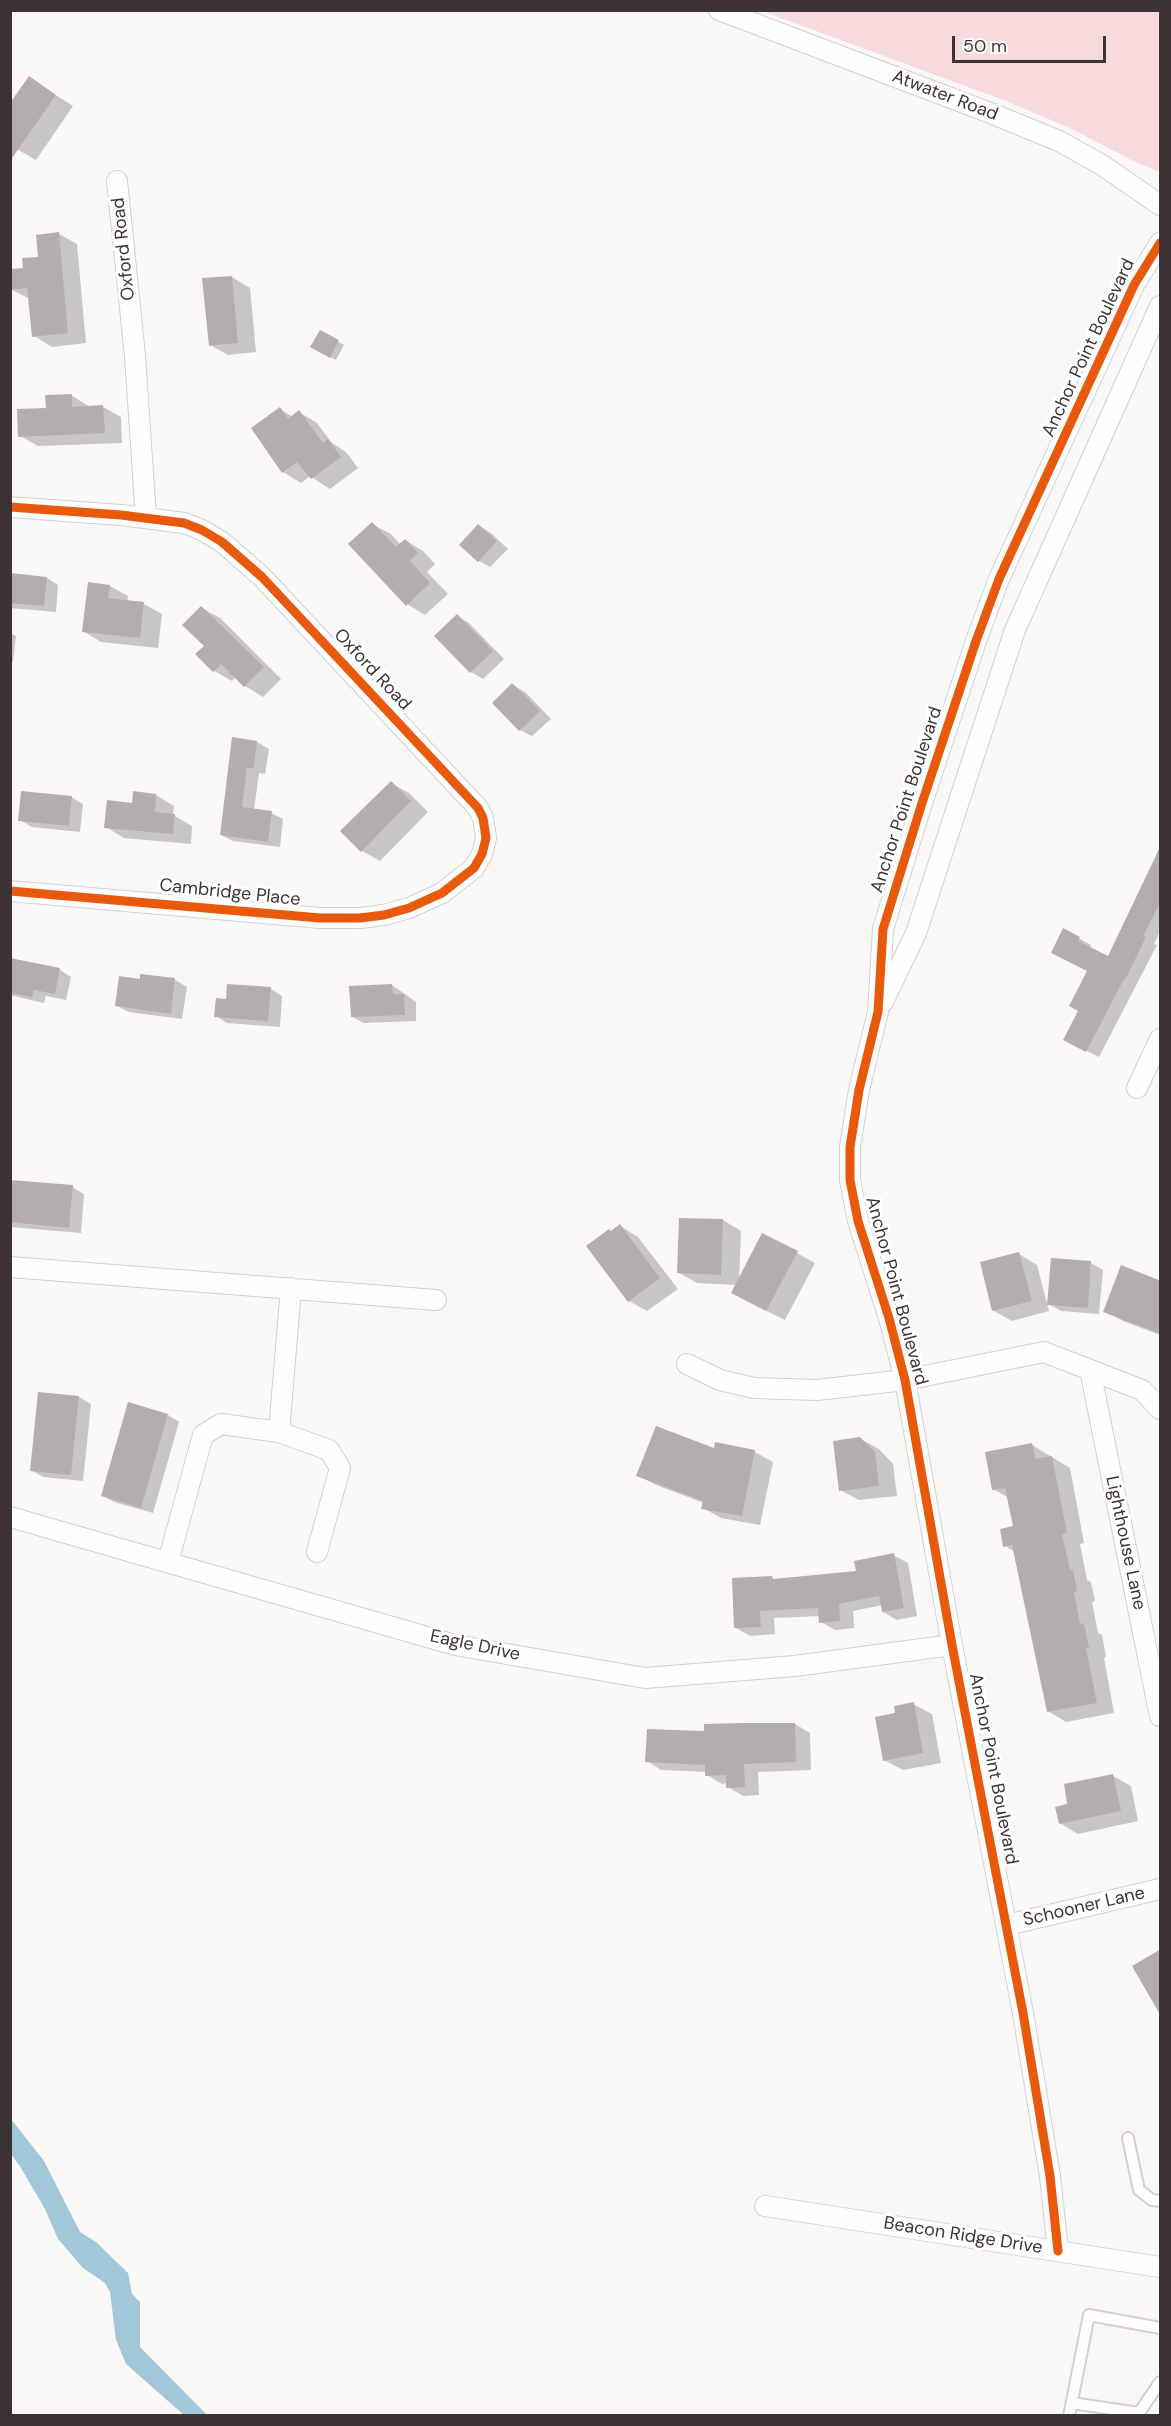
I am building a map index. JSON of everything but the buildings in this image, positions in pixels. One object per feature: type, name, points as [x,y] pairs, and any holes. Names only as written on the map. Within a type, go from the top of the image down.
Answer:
[{"type":"street","name":"Atwater Road","points":[[719,10],[1059,141],[1102,165],[1161,205]]},
{"type":"street","name":"Oxford Road","points":[[117,181],[135,356],[146,518],[184,523],[222,542],[270,585],[478,808],[483,819],[486,838],[482,854],[467,875],[442,893]]},
{"type":"street","name":"Anchor Point Boulevard","points":[[1058,2251],[1050,2176],[1006,1925],[952,1645],[905,1380],[889,1318],[858,1221],[850,1180],[850,1147],[859,1090],[878,1012],[884,929],[976,640],[999,579],[1134,285],[1161,243]]},
{"type":"street","name":"Anchor Point Boulevard","points":[[878,1012],[915,933],[1015,630],[1161,306]]},
{"type":"street","points":[[10,507],[146,518]]},
{"type":"street","name":"Cambridge Place","points":[[10,891],[320,918],[384,915],[409,908],[442,893]]},
{"type":"street","points":[[1137,1088],[1161,1039]]},
{"type":"street","points":[[10,1267],[436,1300]]},
{"type":"street","points":[[279,1432],[291,1288]]},
{"type":"street","points":[[687,1364],[720,1380],[754,1388],[817,1390],[905,1380],[1044,1352],[1142,1390],[1161,1409]]},
{"type":"street","name":"Lighthouse Lane","points":[[1090,1370],[1161,1716]]},
{"type":"street","points":[[168,1562],[203,1436],[221,1424],[279,1432],[329,1450],[340,1468],[317,1552]]},
{"type":"street","name":"Eagle Drive","points":[[10,1517],[455,1645],[645,1678],[795,1666],[952,1645]]},
{"type":"street","name":"Schooner Lane","points":[[1006,1925],[1161,1889]]},
{"type":"street","name":"Beacon Ridge Drive","points":[[765,2206],[1161,2267]]},
{"type":"lane","points":[[1128,2138],[1139,2190],[1152,2199],[1161,2201]]},
{"type":"lane","points":[[1070,2415],[1089,2315],[1161,2328]]},
{"type":"lane","points":[[1139,2413],[1161,2382]]},
{"type":"lane","points":[[1072,2403],[1152,2415]]},
{"type":"shaded area","points":[[762,11],[1160,11],[1160,172],[1131,160],[1072,129],[1006,101]]},
{"type":"water","points":[[11,2119],[44,2161],[80,2232],[96,2242],[128,2273],[132,2294],[140,2302],[140,2347],[207,2415],[184,2415],[126,2364],[116,2340],[110,2292],[105,2283],[83,2268],[58,2239],[45,2209],[11,2154]]},
{"type":"cycle path","points":[[1058,2251],[1050,2176],[1023,2013],[952,1645],[905,1380],[889,1318],[858,1221],[850,1180],[850,1147],[859,1090],[878,1012],[883,929],[976,641],[999,579],[1134,285],[1160,243]]},
{"type":"cycle path","points":[[10,507],[121,515],[184,523],[222,542],[262,577],[478,808],[483,818],[486,838],[482,854],[474,868],[442,893],[409,908],[384,915],[360,918],[320,918],[10,891]]}]
